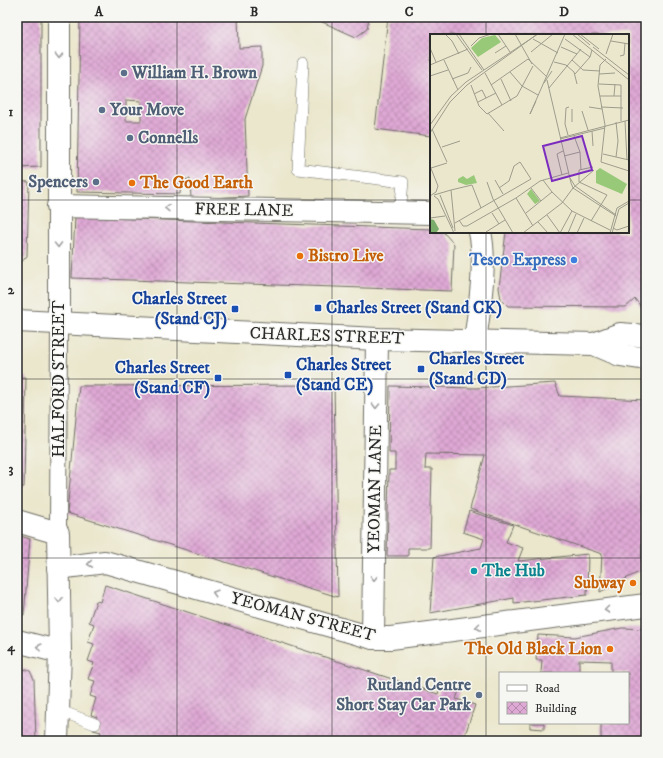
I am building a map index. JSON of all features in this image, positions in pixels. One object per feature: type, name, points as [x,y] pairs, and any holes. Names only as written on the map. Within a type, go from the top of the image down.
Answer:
[{"type":"street","name":"HALFORD STREET","points":[[57,741],[60,652],[58,568],[59,17]]},
{"type":"street","name":"FREE LANE","points":[[58,206],[430,213]]},
{"type":"street","points":[[475,341],[480,301],[481,238]]},
{"type":"street","name":"CHARLES STREET","points":[[17,321],[59,325],[377,339],[594,344],[620,355],[646,359]]},
{"type":"street","name":"CHARLES STREET","points":[[17,337],[59,325]]},
{"type":"street","name":"CHARLES STREET","points":[[594,344],[620,334],[646,336]]},
{"type":"street","name":"YEOMAN LANE","points":[[373,638],[377,339]]},
{"type":"street","points":[[17,520],[58,533]]},
{"type":"street","name":"YEOMAN STREET","points":[[58,568],[105,562],[373,638],[391,638],[646,605]]},
{"type":"street","points":[[17,641],[60,652]]},
{"type":"lane","points":[[303,63],[298,169],[404,182],[400,213]]},
{"type":"lane","points":[[58,710],[95,724]]},
{"type":"building","points":[[17,17],[41,17],[41,167],[17,168]]},
{"type":"building","points":[[80,17],[238,17],[239,48],[262,47],[262,66],[245,119],[248,196],[191,199],[190,179],[181,180],[180,194],[77,192]],"holes":[[[126,100],[141,101],[141,121],[126,121]]]},
{"type":"building","points":[[311,17],[369,17],[367,29],[356,37]]},
{"type":"building","points":[[388,17],[646,17],[646,304],[642,308],[635,299],[626,307],[508,306],[501,299],[499,288],[506,233],[629,233],[629,34],[430,34],[430,136],[375,129]]},
{"type":"building","points":[[17,181],[29,182],[27,256],[17,267]]},
{"type":"building","points":[[75,217],[430,229],[430,233],[444,233],[454,244],[452,291],[72,278]]},
{"type":"building","points":[[17,377],[26,377],[24,487],[17,487]]},
{"type":"building","points":[[555,383],[560,396],[646,400],[641,571],[600,592],[602,554],[470,509],[485,455],[426,454],[425,469],[432,469],[430,548],[408,548],[408,556],[387,556],[389,470],[395,470],[395,453],[389,453],[390,386],[476,388]]},
{"type":"building","points":[[334,385],[338,597],[67,513],[79,386]]},
{"type":"building","name":"The Hub","points":[[469,511],[513,525],[506,542],[523,548],[518,561],[588,554],[587,595],[514,603],[514,598],[430,613],[434,557],[481,548],[484,539],[463,532]]},
{"type":"building","points":[[17,535],[30,539],[24,615],[17,614]]},
{"type":"building","points":[[105,585],[438,694],[441,685],[459,691],[456,699],[475,705],[463,741],[98,741],[101,732],[93,730],[97,717],[91,715],[96,698],[90,696],[95,681],[88,679],[94,663],[88,661],[94,644],[88,642],[94,624],[89,622],[96,601],[100,602]]},
{"type":"building","points":[[622,628],[646,629],[646,741],[601,741],[601,724],[629,724],[629,672],[611,672],[611,661],[579,660],[579,672],[541,672],[542,660],[536,660],[538,635],[575,637]]},
{"type":"building","points":[[17,667],[30,671],[34,679],[36,741],[17,741]]},
{"type":"building","points":[[530,724],[544,724],[544,729],[530,728]]},
{"type":"place","name":"William H. Brown","points":[[124,73]]},
{"type":"place","name":"Your Move","points":[[102,110]]},
{"type":"place","name":"Connells","points":[[130,138]]},
{"type":"place","name":"Spencers","points":[[96,182]]},
{"type":"place","name":"The Good Earth","points":[[132,183]]},
{"type":"place","name":"Bistro Live","points":[[300,256]]},
{"type":"place","name":"Tesco Express","points":[[574,260]]},
{"type":"place","name":"Charles Street (Stand CK)","points":[[318,308]]},
{"type":"place","name":"Charles Street (Stand CJ)","points":[[235,309]]},
{"type":"place","name":"Charles Street (Stand CD)","points":[[421,369]]},
{"type":"place","name":"Charles Street (Stand CE)","points":[[288,375]]},
{"type":"place","name":"Charles Street (Stand CF)","points":[[218,378]]},
{"type":"place","name":"The Hub","points":[[474,571]]},
{"type":"place","name":"Subway","points":[[633,583]]},
{"type":"place","name":"The Old Black Lion","points":[[610,649]]},
{"type":"place","name":"Rutland Centre Short Stay Car Park","points":[[479,695]]}]
